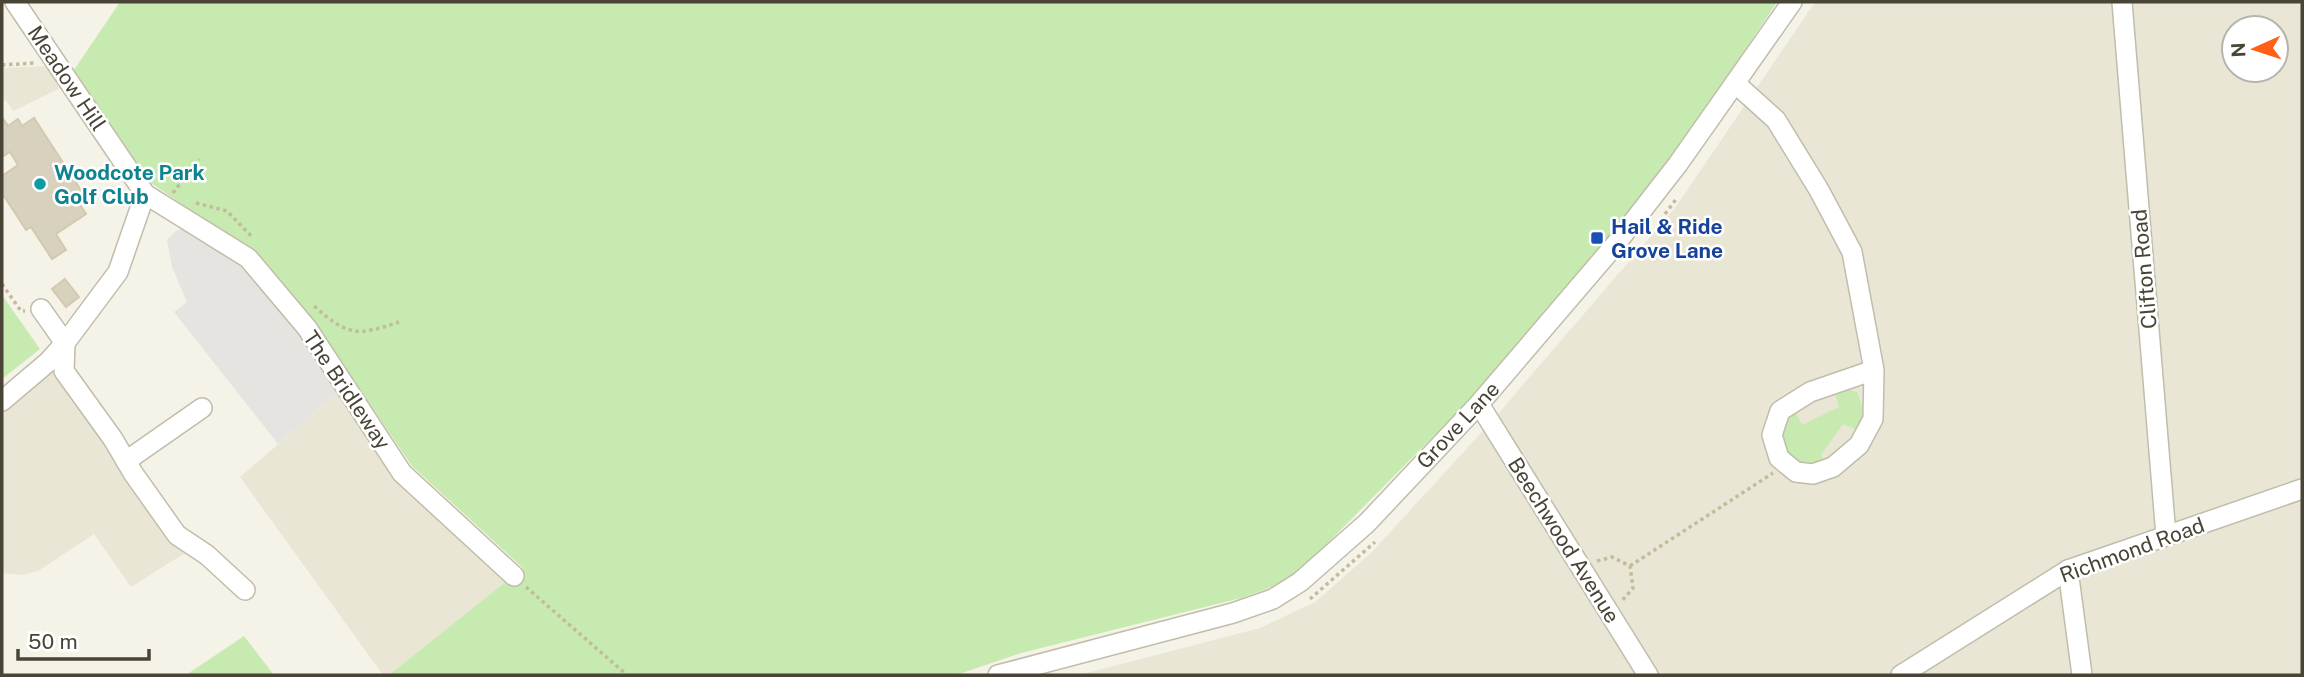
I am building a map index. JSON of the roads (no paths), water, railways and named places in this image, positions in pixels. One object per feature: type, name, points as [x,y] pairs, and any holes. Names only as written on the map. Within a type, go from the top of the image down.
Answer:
[{"type":"street","name":"Meadow Hill","points":[[15,2],[145,194],[169,209]]},
{"type":"street","name":"Grove Lane","points":[[998,675],[1220,616],[1273,599],[1300,582],[1367,523],[1479,404],[1615,245],[1678,164],[1792,2]]},
{"type":"street","name":"Clifton Road","points":[[2122,2],[2166,536]]},
{"type":"street","points":[[1735,83],[1776,120],[1819,190],[1852,252],[1874,370],[1873,419],[1859,445],[1833,467],[1813,474],[1796,472],[1779,458],[1772,435],[1780,411],[1810,391],[1874,370]]},
{"type":"street","points":[[2,401],[48,362],[118,272],[145,194]]},
{"type":"street","name":"The Bridleway","points":[[169,209],[248,258],[307,328],[402,473],[514,576]]},
{"type":"street","points":[[41,309],[65,343],[64,371],[177,536],[207,555],[245,590]]},
{"type":"street","name":"Beechwood Avenue","points":[[1479,404],[1648,675]]},
{"type":"street","points":[[126,461],[202,408]]},
{"type":"street","name":"Richmond Road","points":[[1901,675],[2068,570],[2302,489]]},
{"type":"street","points":[[2068,570],[2082,675]]},
{"type":"place","name":"Woodcote Park Golf Club","points":[[40,184]]},
{"type":"place","name":"Hail & Ride Grove Lane","points":[[1597,238]]}]
